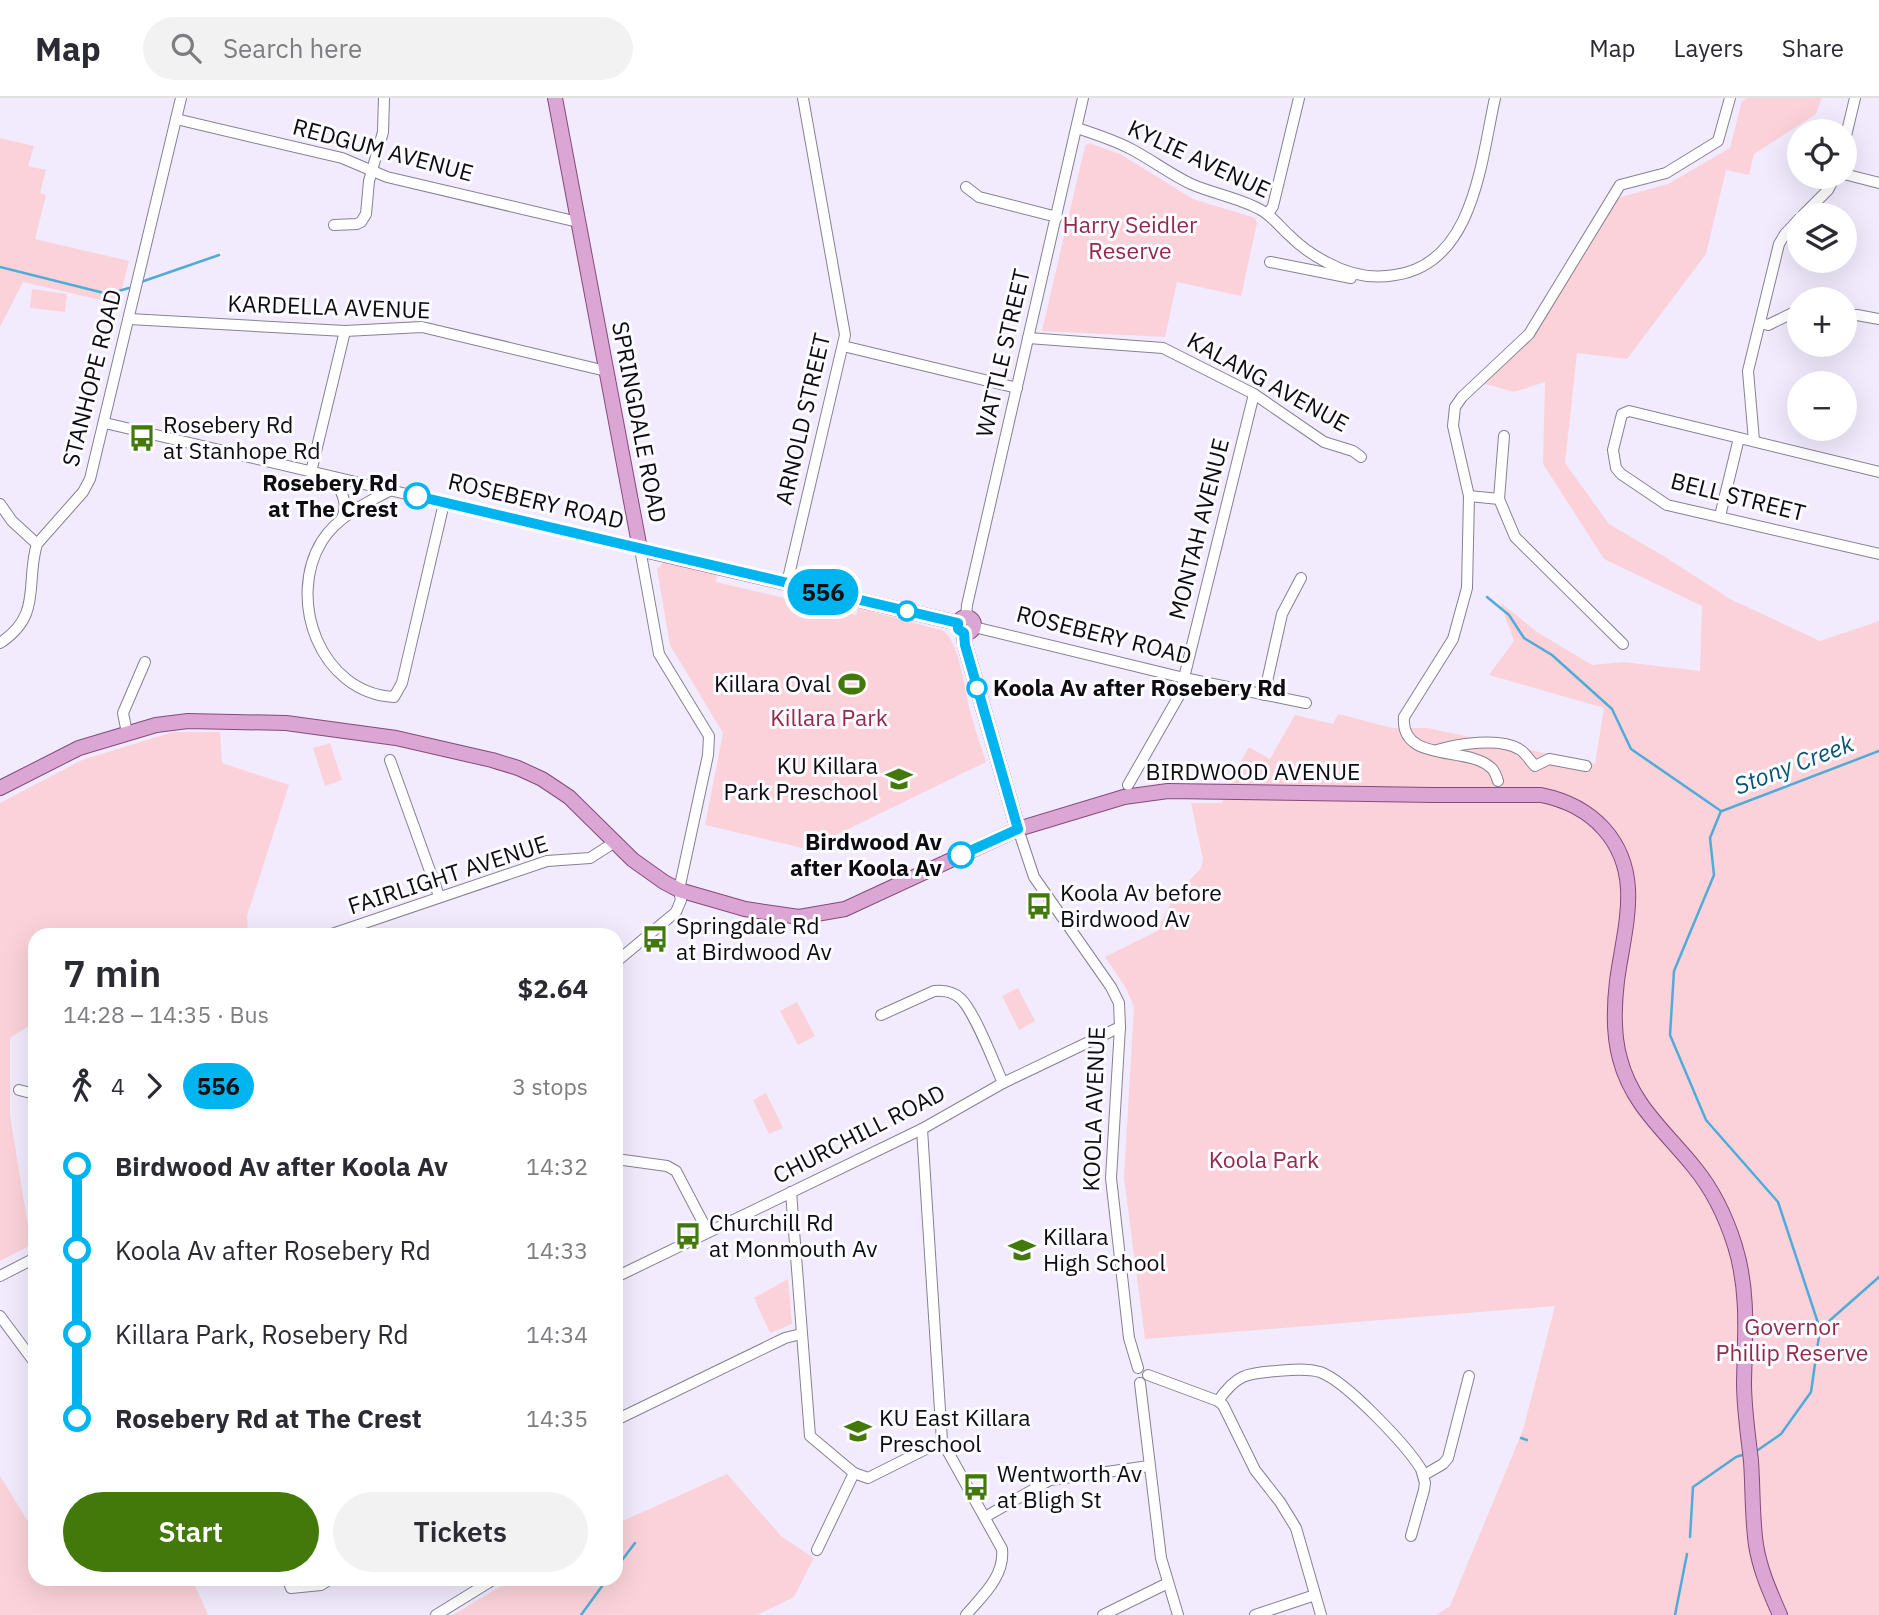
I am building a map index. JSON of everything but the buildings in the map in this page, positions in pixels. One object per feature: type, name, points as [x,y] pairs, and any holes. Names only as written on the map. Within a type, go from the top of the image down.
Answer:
[{"type":"main road","name":"SPRINGDALE ROAD","points":[[555,98],[640,549]]},
{"type":"main road","name":"ROSEBERY ROAD","points":[[640,549],[965,625]]},
{"type":"main road","name":"KOOLA AVENUE","points":[[965,625],[965,645],[1018,829]]},
{"type":"main road","name":"BIRDWOOD AVENUE","points":[[0,788],[79,748],[156,725],[188,722],[286,723],[396,738],[492,760],[542,779],[569,797],[649,872],[679,890],[768,914],[799,917],[845,909],[1018,829],[1124,797],[1168,790],[1434,795],[1501,788],[1540,788],[1560,792],[1583,802],[1600,815],[1625,847],[1636,884],[1636,904],[1617,981],[1615,1019],[1618,1049],[1634,1096],[1704,1180],[1721,1208],[1735,1246],[1746,1305],[1744,1408],[1751,1461],[1756,1546],[1766,1583],[1780,1615]]},
{"type":"street","name":"STANHOPE ROAD","points":[[37,544],[86,486],[105,424],[181,98]]},
{"type":"street","points":[[334,225],[358,224],[364,219],[372,171],[383,132],[384,98]]},
{"type":"street","name":"ARNOLD STREET","points":[[787,583],[843,346],[845,326],[803,98]]},
{"type":"street","name":"WATTLE STREET","points":[[965,625],[970,592],[1083,98]]},
{"type":"street","points":[[1268,214],[1273,206],[1299,98]]},
{"type":"street","name":"KYLIE AVENUE","points":[[1270,262],[1357,279],[1399,275],[1418,269],[1437,256],[1454,239],[1470,207],[1495,98]]},
{"type":"street","points":[[1498,781],[1493,768],[1484,762],[1419,747],[1408,737],[1403,725],[1404,717],[1453,639],[1467,588],[1468,496],[1453,426],[1455,407],[1462,397],[1529,334],[1620,185],[1665,173],[1718,141],[1730,98]]},
{"type":"street","points":[[1850,119],[1855,98]]},
{"type":"street","name":"REDGUM AVENUE","points":[[176,119],[342,158],[387,177],[578,222]]},
{"type":"street","name":"KYLIE AVENUE","points":[[1077,128],[1130,148],[1192,184],[1255,207],[1268,214],[1302,247],[1328,263],[1371,276]]},
{"type":"street","points":[[1857,177],[1879,183]]},
{"type":"street","points":[[966,187],[979,197],[1057,217]]},
{"type":"street","points":[[1815,203],[1829,189]]},
{"type":"street","points":[[1754,441],[1748,371],[1779,244],[1787,234]]},
{"type":"street","points":[[1857,315],[1879,319]]},
{"type":"street","points":[[1760,323],[1768,325],[1787,316]]},
{"type":"street","name":"KARDELLA AVENUE","points":[[129,319],[345,331],[422,327],[606,371]]},
{"type":"street","points":[[311,472],[345,331]]},
{"type":"street","name":"KALANG AVENUE","points":[[1028,338],[1163,348],[1254,394],[1324,442],[1353,450],[1362,457]]},
{"type":"street","points":[[843,346],[1017,388]]},
{"type":"street","name":"MONTAH AVENUE","points":[[1128,785],[1180,694],[1254,394]]},
{"type":"street","name":"BELL STREET","points":[[1740,438],[1629,411],[1622,414],[1613,459],[1621,474],[1667,505],[1879,554]]},
{"type":"street","name":"ROSEBERY ROAD","points":[[105,424],[640,549]]},
{"type":"street","points":[[1504,436],[1499,499],[1515,537],[1623,644]]},
{"type":"street","points":[[1720,516],[1740,438],[1879,472]]},
{"type":"street","points":[[332,477],[344,497],[346,511],[323,541],[310,570],[308,614],[326,656],[345,677],[379,696],[394,697],[402,683],[443,503]]},
{"type":"street","points":[[342,519],[391,490]]},
{"type":"street","points":[[1468,496],[1499,499]]},
{"type":"street","points":[[0,505],[12,521],[37,544],[31,600],[26,614],[10,636],[0,643]]},
{"type":"street","name":"SPRINGDALE ROAD","points":[[623,956],[676,912],[681,900],[679,890],[708,755],[709,736],[659,654],[640,549]]},
{"type":"street","points":[[1264,695],[1282,614],[1301,578]]},
{"type":"street","name":"ROSEBERY ROAD","points":[[965,625],[1184,678],[1306,703]]},
{"type":"street","points":[[127,733],[123,713],[145,662]]},
{"type":"street","points":[[1435,751],[1462,743],[1492,743],[1519,749],[1535,766],[1549,759],[1586,766]]},
{"type":"street","points":[[390,760],[439,896]]},
{"type":"street","name":"KOOLA AVENUE","points":[[1018,829],[1034,877],[1116,996],[1120,1010],[1111,1178],[1129,1338],[1138,1368],[1145,1369],[1144,1379]]},
{"type":"street","name":"FAIRLIGHT AVENUE","points":[[349,928],[547,861],[590,858],[615,842]]},
{"type":"street","points":[[881,1015],[934,991],[951,992],[966,1004],[1003,1083]]},
{"type":"street","name":"CHURCHILL ROAD","points":[[623,1274],[922,1129],[1003,1083],[1120,1027]]},
{"type":"street","points":[[19,1090],[28,1092]]},
{"type":"street","points":[[922,1129],[942,1441],[1002,1549],[1003,1559],[996,1578],[967,1615]]},
{"type":"street","points":[[623,1160],[667,1166],[676,1171],[708,1232]]},
{"type":"street","points":[[791,1192],[810,1436],[854,1474],[868,1478],[942,1441]]},
{"type":"street","points":[[1,1276],[28,1262]]},
{"type":"street","points":[[0,1316],[28,1354]]},
{"type":"street","points":[[623,1417],[785,1338],[801,1334]]},
{"type":"street","points":[[1218,1401],[1237,1378],[1247,1374],[1301,1369],[1320,1372],[1337,1381],[1352,1393],[1417,1463],[1424,1475],[1424,1490],[1411,1536]]},
{"type":"street","points":[[1424,1475],[1448,1458],[1469,1376]]},
{"type":"street","points":[[1178,1615],[1161,1558],[1149,1466],[1144,1379],[1218,1401],[1223,1405],[1255,1470],[1296,1528],[1321,1615]]},
{"type":"street","points":[[985,1517],[1050,1480],[1149,1466]]},
{"type":"street","points":[[817,1550],[854,1474]]},
{"type":"street","points":[[1103,1615],[1168,1583]]},
{"type":"street","points":[[290,1586],[311,1586]]},
{"type":"street","points":[[436,1615],[483,1586]]},
{"type":"street","points":[[1255,1615],[1315,1595]]},
{"type":"green space","points":[[1748,98],[1822,98],[1816,114],[1808,119],[1787,119],[1787,133],[1754,154],[1749,175],[1726,170],[1706,254],[1627,359],[1577,353],[1565,463],[1609,524],[1732,600],[1820,641],[1879,621],[1879,1615],[1436,1615],[1450,1606],[1523,1430],[1555,1306],[1145,1339],[1124,1178],[1134,1007],[1126,988],[1105,957],[1157,931],[1173,898],[1201,868],[1203,859],[1191,803],[1222,803],[1231,779],[1249,747],[1270,759],[1295,715],[1333,724],[1338,714],[1393,728],[1428,728],[1595,764],[1604,708],[1489,675],[1514,641],[1500,602],[1537,632],[1592,665],[1623,662],[1700,671],[1702,606],[1604,559],[1543,464],[1545,382],[1514,392],[1478,382],[1526,344],[1610,200],[1668,184],[1730,148],[1742,101]]},
{"type":"green space","points":[[0,138],[34,146],[28,166],[46,170],[40,193],[46,195],[35,239],[129,261],[118,304],[23,282],[0,327]]},
{"type":"green space","name":"Harry Seidler Reserve","points":[[1089,143],[1120,154],[1193,199],[1255,218],[1257,223],[1241,296],[1177,282],[1165,337],[1042,331],[1085,146]]},
{"type":"green space","points":[[32,289],[67,294],[65,312],[30,308]]},
{"type":"green space","name":"Killara Park","points":[[664,562],[717,575],[716,582],[856,615],[858,608],[944,631],[950,638],[958,658],[986,762],[807,849],[705,825],[723,733],[670,645],[657,569]]},
{"type":"green space","points":[[173,732],[220,732],[222,763],[289,785],[247,916],[248,928],[28,928],[28,1026],[10,1038],[10,1115],[28,1226],[28,1247],[0,1261],[0,803],[82,760]]},
{"type":"green space","points":[[330,743],[342,780],[325,786],[313,748]]},
{"type":"green space","points":[[1018,988],[1035,1021],[1019,1030],[1002,996]]},
{"type":"green space","points":[[797,1002],[815,1036],[798,1045],[780,1011]]},
{"type":"green space","points":[[766,1093],[783,1128],[769,1134],[753,1100]]},
{"type":"green space","points":[[788,1279],[792,1324],[770,1333],[754,1298]]},
{"type":"green space","points":[[727,1474],[782,1537],[814,1558],[794,1597],[757,1615],[453,1615],[501,1586],[623,1586],[623,1521]]},
{"type":"green space","points":[[0,1476],[28,1520],[28,1586],[195,1586],[208,1615],[0,1615]]},
{"type":"waterway","points":[[141,282],[219,255]]},
{"type":"waterway","points":[[0,267],[108,294],[129,288]]},
{"type":"waterway","points":[[1487,597],[1509,615],[1524,638],[1552,655],[1612,709],[1631,749],[1721,811],[1710,838],[1714,875],[1674,971],[1670,1035],[1706,1120],[1778,1202],[1820,1329],[1811,1392],[1781,1434],[1755,1452]]},
{"type":"waterway","name":"Stony Creek","points":[[1722,811],[1879,751]]},
{"type":"waterway","points":[[1820,1329],[1879,1277]]},
{"type":"waterway","points":[[1521,1438],[1527,1440]]},
{"type":"waterway","points":[[1690,1537],[1693,1487],[1736,1457],[1745,1454]]},
{"type":"waterway","points":[[623,1559],[635,1543]]},
{"type":"waterway","points":[[1675,1615],[1687,1554]]},
{"type":"waterway","points":[[581,1615],[602,1586]]},
{"type":"bus line","name":"556","points":[[417,496],[958,623],[958,629],[964,633],[965,645],[1018,829],[961,855]]},
{"type":"place","name":"Rosebery Rd at Stanhope Rd","points":[[142,438]]},
{"type":"place","name":"Rosebery Rd at The Crest","points":[[417,496]]},
{"type":"place","name":"Killara Oval","points":[[852,684]]},
{"type":"place","name":"Koola Av after Rosebery Rd","points":[[977,688]]},
{"type":"place","name":"KU Killara Park Preschool","points":[[899,779]]},
{"type":"place","name":"Birdwood Av after Koola Av","points":[[961,855]]},
{"type":"place","name":"Koola Av before Birdwood Av","points":[[1039,906]]},
{"type":"place","name":"Springdale Rd at Birdwood Av","points":[[655,939]]},
{"type":"place","name":"Churchill Rd at Monmouth Av","points":[[688,1236]]},
{"type":"place","name":"Killara High School","points":[[1022,1250]]},
{"type":"place","name":"KU East Killara Preschool","points":[[858,1431]]},
{"type":"place","name":"Wentworth Av at Bligh St","points":[[976,1487]]},
{"type":"park label","name":"Koola Park","points":[[1264,1160]]},
{"type":"park label","name":"Governor Phillip Reserve","points":[[1792,1340]]}]
